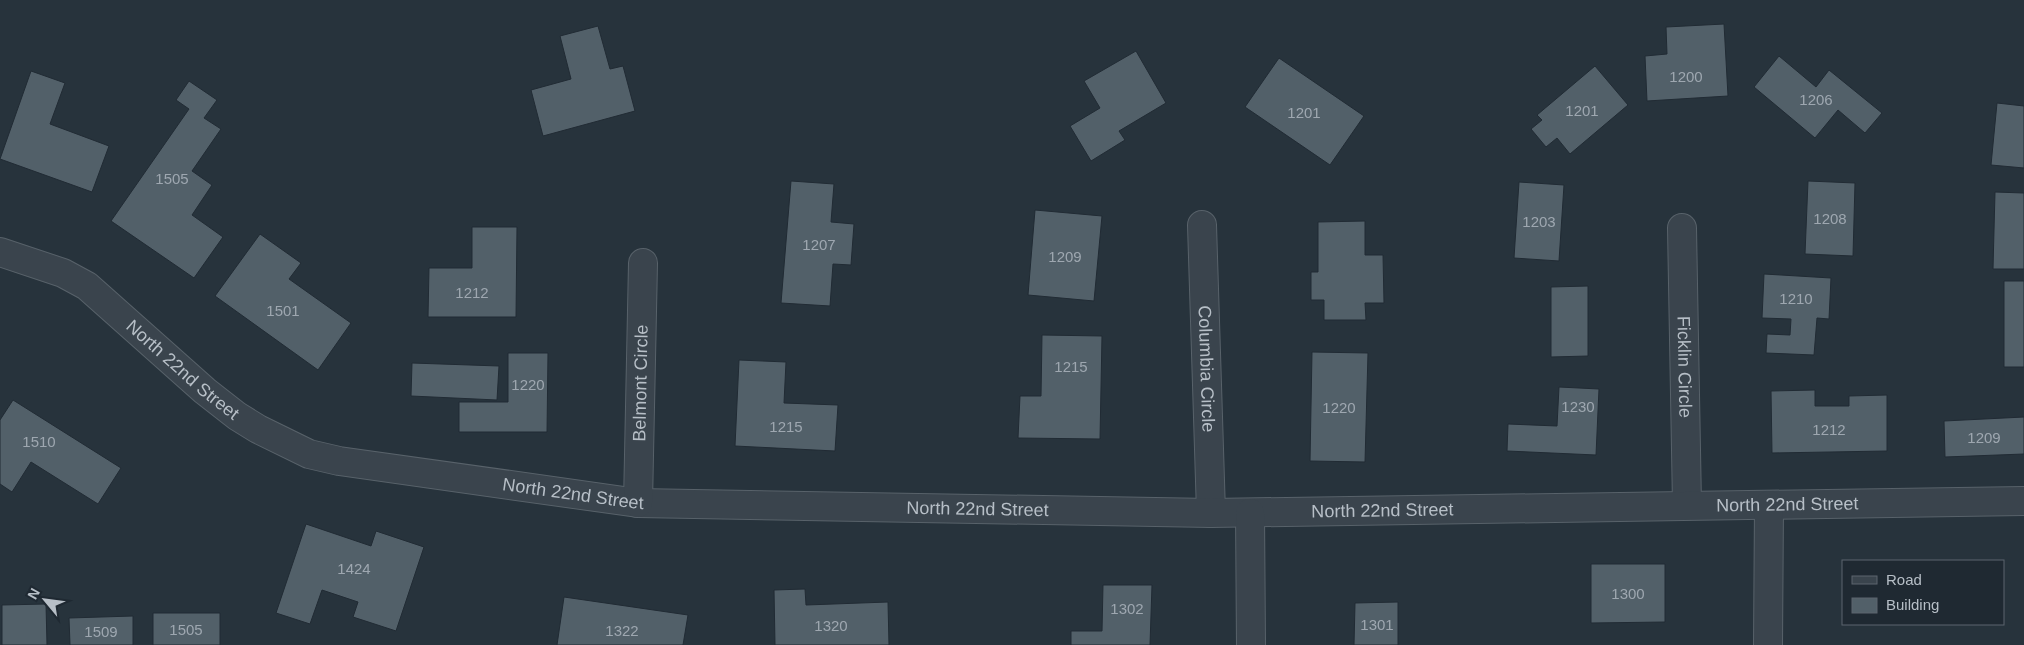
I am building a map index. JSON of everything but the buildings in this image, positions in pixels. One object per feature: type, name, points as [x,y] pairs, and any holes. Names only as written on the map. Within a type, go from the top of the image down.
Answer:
[{"type":"street","name":"Columbia Circle","points":[[1202,225],[1211,514]]},
{"type":"street","name":"Ficklin Circle","points":[[1682,228],[1687,505]]},
{"type":"street","name":"North 22nd Street","points":[[0,252],[63,273],[87,286],[205,392],[230,411],[258,429],[309,454],[339,461],[638,503],[1211,514],[2024,501]]},
{"type":"street","name":"Belmont Circle","points":[[638,503],[643,263]]},
{"type":"street","points":[[1768,645],[1769,505]]},
{"type":"street","points":[[1250,513],[1251,645]]}]
